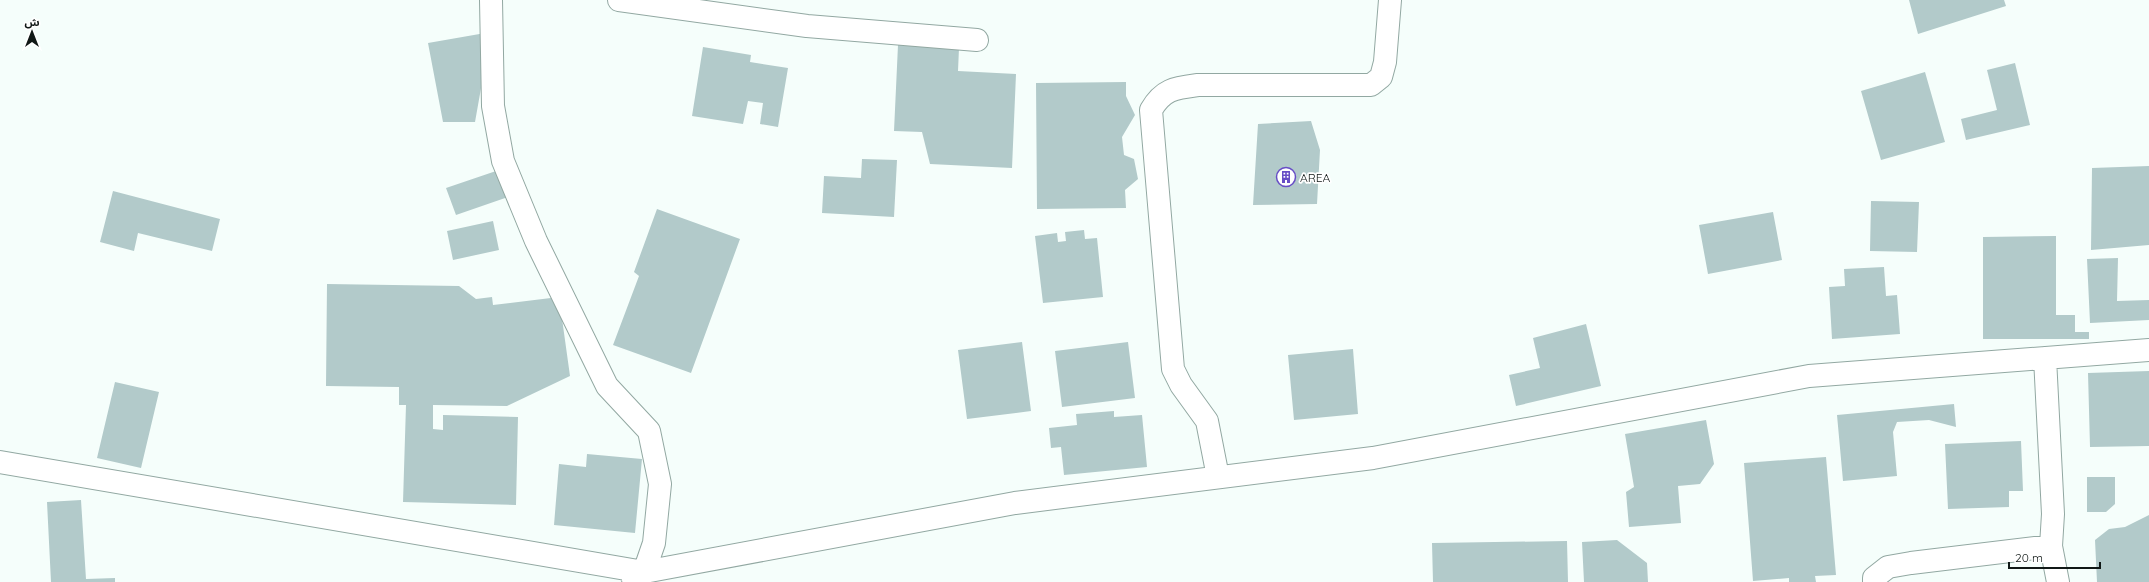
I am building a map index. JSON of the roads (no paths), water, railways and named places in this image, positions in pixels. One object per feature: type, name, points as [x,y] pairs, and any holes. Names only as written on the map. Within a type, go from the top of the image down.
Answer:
[{"type":"street","points":[[491,0],[493,106],[503,161],[536,241],[607,386],[649,431],[660,484],[654,543],[636,577]]},
{"type":"street","points":[[619,0],[807,26],[977,40]]},
{"type":"street","points":[[1218,477],[1207,421],[1181,386],[1173,369],[1151,110],[1158,98],[1174,88],[1198,85],[1371,85],[1381,77],[1384,62],[1390,0]]},
{"type":"street","points":[[0,462],[636,577],[1015,503],[1373,458],[1809,376],[2149,350]]},
{"type":"street","points":[[2045,358],[2053,514],[2051,546],[2058,582]]},
{"type":"street","points":[[1874,582],[1874,578],[1888,567],[2051,546]]},
{"type":"place","name":"AREA","points":[[1286,177]]}]
